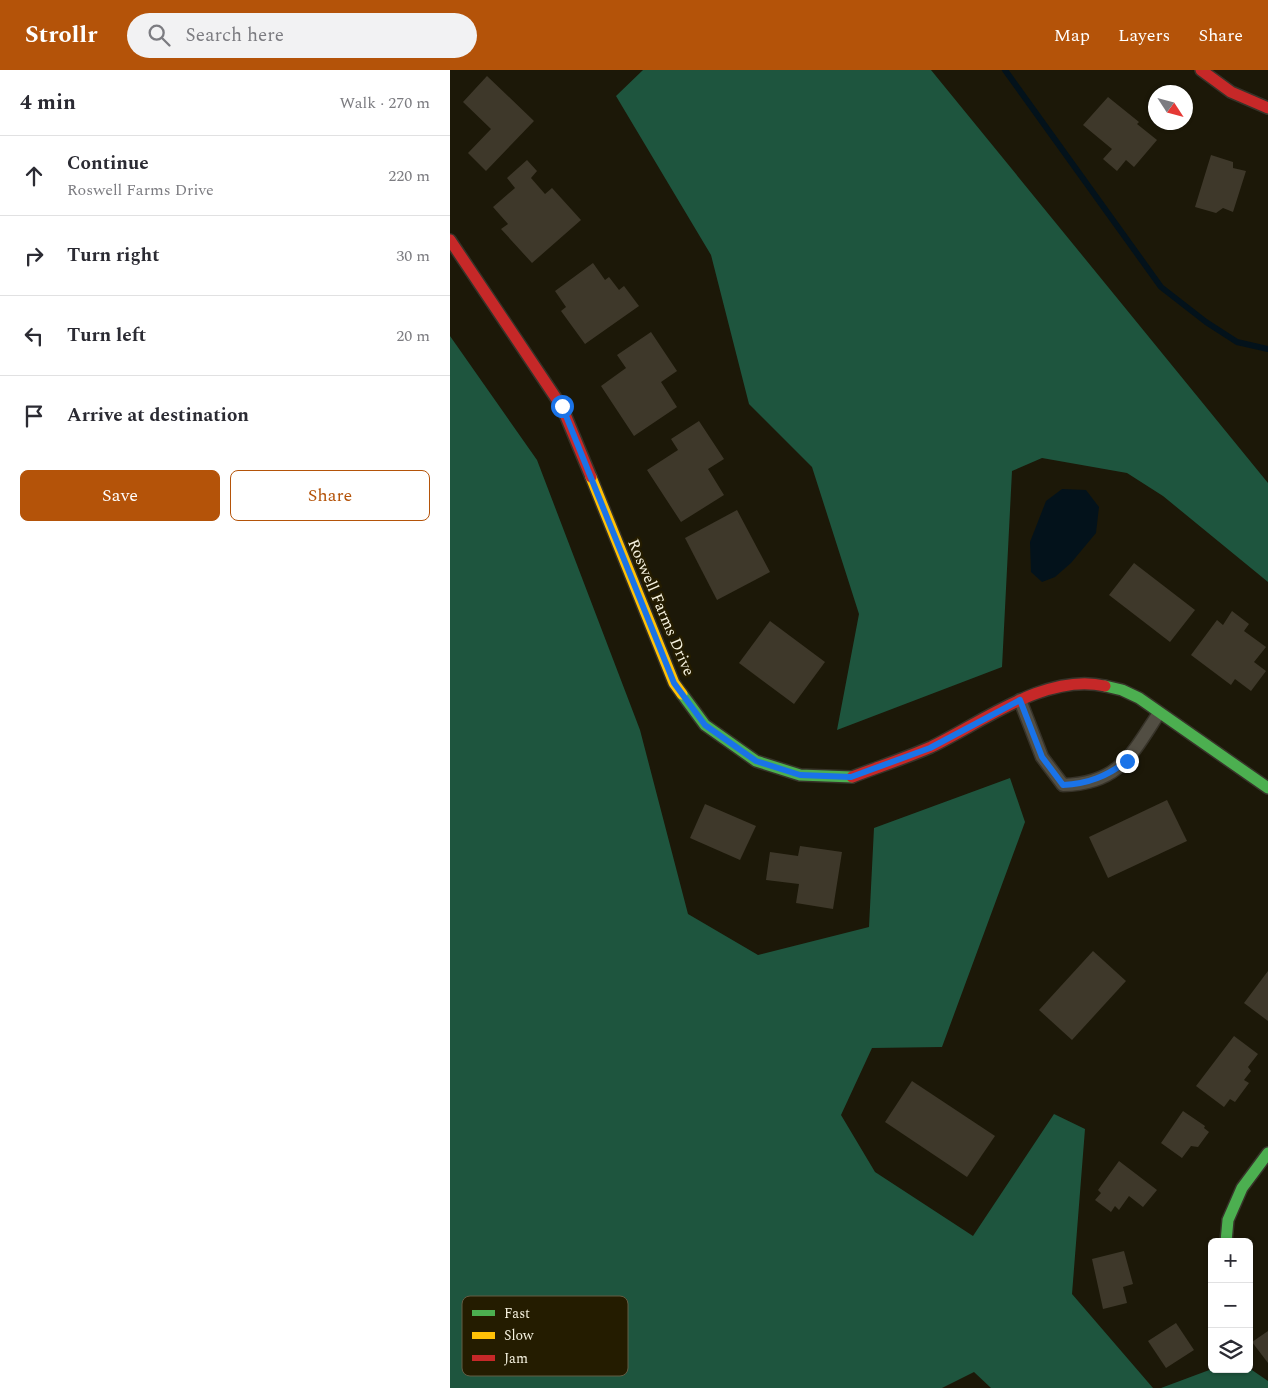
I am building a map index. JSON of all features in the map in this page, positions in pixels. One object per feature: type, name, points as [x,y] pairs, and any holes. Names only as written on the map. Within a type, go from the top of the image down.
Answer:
[{"type":"street","points":[[1201,70],[1231,92],[1268,108]]},
{"type":"street","name":"Roswell Farms Drive","points":[[450,240],[562,406],[674,683],[705,725],[756,761],[800,775],[851,777],[930,748],[1020,700],[1065,684],[1094,683],[1122,690],[1139,698],[1268,788]]},
{"type":"street","points":[[1226,1238],[1228,1220],[1242,1188],[1268,1153]]},
{"type":"lane","points":[[1020,700],[1042,757],[1063,785],[1078,784],[1100,778],[1114,771],[1127,761],[1159,713]]},
{"type":"green space","points":[[643,70],[931,70],[1268,483],[1268,582],[1163,496],[1127,473],[1042,458],[1012,471],[1002,667],[837,730],[859,614],[812,467],[749,404],[711,255],[616,96]]},
{"type":"green space","points":[[450,336],[537,460],[640,730],[688,914],[758,955],[869,927],[874,828],[1010,778],[1025,822],[942,1047],[872,1048],[841,1115],[875,1172],[973,1236],[1054,1114],[1085,1129],[1072,1294],[1153,1388],[991,1388],[974,1372],[942,1388],[450,1388]]},
{"type":"green space","points":[[1208,1370],[1208,1373],[1253,1373],[1253,1371],[1268,1381],[1268,1388],[1161,1388]]},
{"type":"shaded area","points":[[1062,489],[1086,490],[1099,507],[1096,533],[1071,563],[1055,577],[1042,582],[1031,572],[1030,542],[1046,501]]},
{"type":"building","points":[[487,76],[534,121],[486,171],[468,153],[491,129],[463,102]]},
{"type":"building","points":[[1108,97],[1139,122],[1137,124],[1157,140],[1134,167],[1126,160],[1117,171],[1103,159],[1112,149],[1083,125]]},
{"type":"building","points":[[1211,155],[1233,162],[1233,168],[1246,171],[1233,212],[1223,208],[1216,213],[1195,207]]},
{"type":"building","points":[[527,160],[537,171],[531,178],[545,194],[552,188],[581,220],[532,263],[501,229],[508,224],[493,207],[515,188],[507,178]]},
{"type":"building","points":[[593,263],[605,280],[609,277],[619,290],[624,286],[639,306],[585,344],[561,311],[566,307],[555,291]]},
{"type":"building","points":[[651,332],[677,371],[661,382],[677,407],[634,436],[601,386],[626,368],[617,355]]},
{"type":"building","points":[[699,421],[724,459],[708,469],[724,495],[681,522],[647,470],[678,450],[671,439]]},
{"type":"building","points":[[737,510],[770,572],[717,600],[685,538]]},
{"type":"building","points":[[1134,563],[1195,610],[1170,642],[1109,595]]},
{"type":"building","points":[[1232,611],[1249,624],[1244,631],[1266,647],[1254,662],[1266,671],[1251,691],[1235,679],[1231,685],[1191,655],[1217,620],[1223,625]]},
{"type":"building","points":[[770,621],[825,662],[794,704],[739,663]]},
{"type":"building","points":[[1167,800],[1187,841],[1108,878],[1089,837]]},
{"type":"building","points":[[705,804],[756,826],[740,860],[690,838]]},
{"type":"building","points":[[800,846],[842,852],[833,909],[796,903],[799,884],[766,880],[770,852],[798,856]]},
{"type":"building","points":[[1093,951],[1126,981],[1072,1040],[1039,1010]]},
{"type":"building","points":[[1268,971],[1268,1021],[1244,1003]]},
{"type":"building","points":[[1234,1036],[1258,1054],[1248,1067],[1251,1071],[1244,1080],[1249,1083],[1235,1102],[1230,1099],[1224,1107],[1196,1086]]},
{"type":"building","points":[[912,1081],[995,1136],[967,1177],[885,1122]]},
{"type":"building","points":[[1183,1111],[1205,1126],[1204,1128],[1209,1132],[1198,1147],[1191,1146],[1182,1158],[1161,1143]]},
{"type":"building","points":[[1119,1161],[1157,1190],[1143,1207],[1129,1196],[1119,1210],[1115,1206],[1111,1212],[1095,1200],[1101,1193],[1098,1190]]},
{"type":"building","points":[[1124,1251],[1133,1284],[1123,1287],[1127,1303],[1103,1309],[1092,1259]]},
{"type":"building","points":[[1176,1323],[1194,1350],[1166,1368],[1148,1341]]},
{"type":"building","points":[[1268,1331],[1268,1363],[1253,1343],[1253,1341]]},
{"type":"waterway","points":[[1005,70],[1161,287],[1206,322],[1237,342],[1268,349]]},
{"type":"traffic: fast","points":[[1105,686],[1122,690],[1139,698],[1268,788]]},
{"type":"traffic: fast","points":[[682,694],[705,725],[756,761],[800,775],[852,777]]},
{"type":"traffic: fast","points":[[1226,1238],[1228,1220],[1242,1188],[1268,1153]]},
{"type":"traffic: slow","points":[[591,477],[674,683],[682,694]]},
{"type":"traffic: jam","points":[[1201,70],[1231,92],[1268,108]]},
{"type":"traffic: jam","points":[[450,240],[562,407],[591,477]]},
{"type":"traffic: jam","points":[[852,777],[931,747],[993,713],[1038,693],[1060,686],[1083,684],[1105,686]]},
{"type":"route","points":[[562,406],[674,683],[705,725],[756,761],[800,775],[851,777],[930,748],[1020,700],[1042,757],[1063,785],[1078,784],[1100,778],[1114,771],[1127,761]]}]
